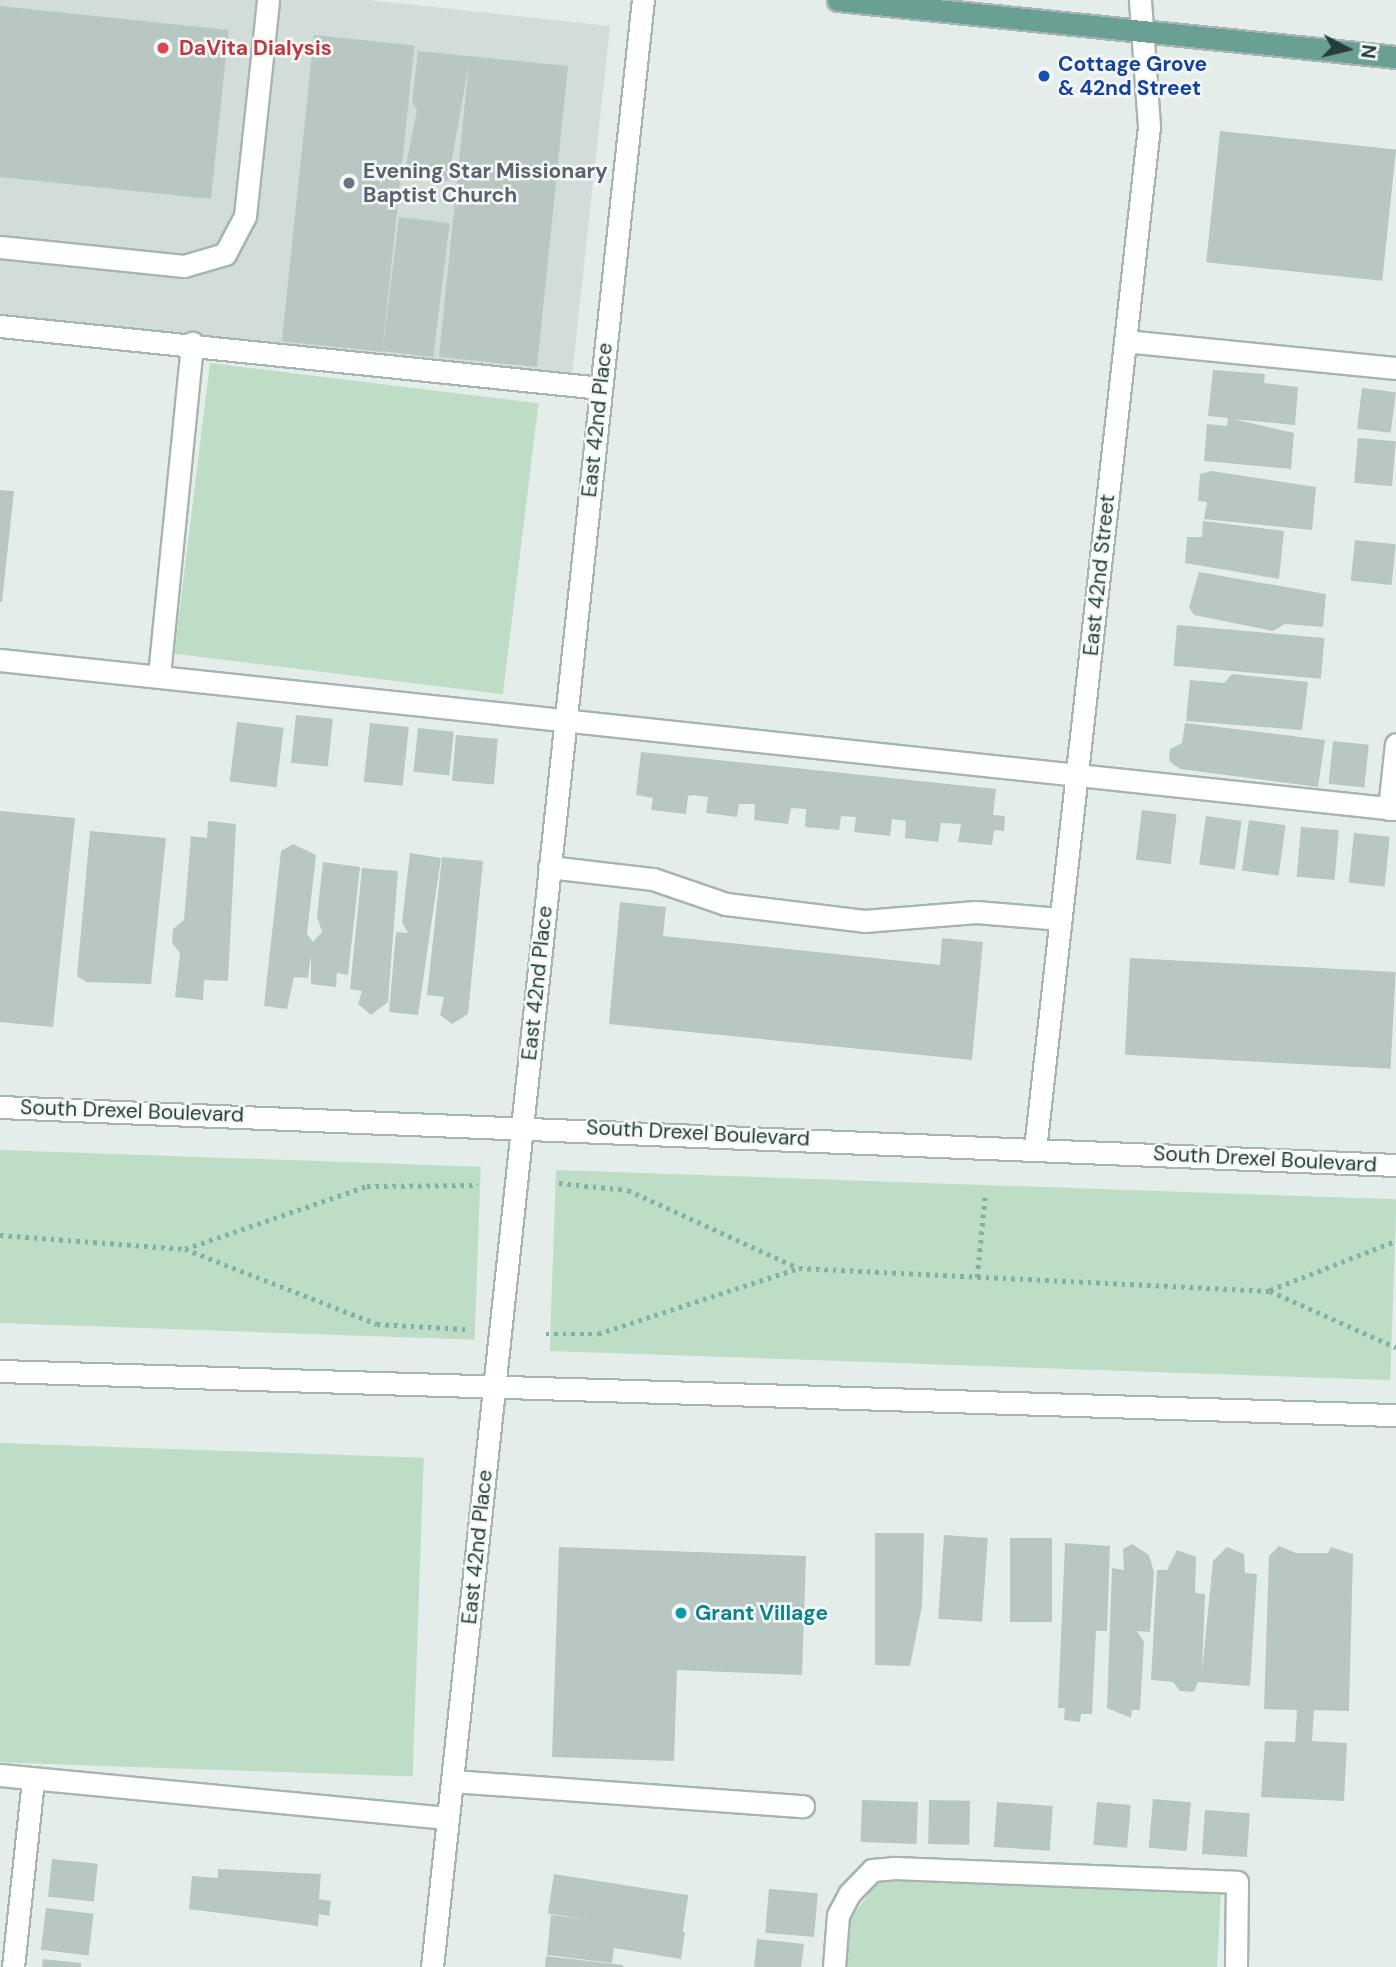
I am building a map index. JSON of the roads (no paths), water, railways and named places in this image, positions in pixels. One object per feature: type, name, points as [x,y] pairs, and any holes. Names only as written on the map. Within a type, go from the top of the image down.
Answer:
[{"type":"main road","points":[[838,0],[1396,57]]},
{"type":"street","points":[[0,247],[184,266],[225,254],[245,216],[268,0]]},
{"type":"street","name":"East 42nd Place","points":[[432,1967],[642,0]]},
{"type":"street","name":"East 42nd Street","points":[[1035,1149],[1149,126],[1140,0]]},
{"type":"street","points":[[0,326],[192,343],[601,388]]},
{"type":"street","points":[[1125,341],[1396,368]]},
{"type":"street","points":[[159,675],[192,343]]},
{"type":"street","points":[[0,660],[566,716],[1393,809],[1396,744]]},
{"type":"street","points":[[549,867],[653,879],[726,904],[864,921],[976,912],[1061,919]]},
{"type":"street","name":"South Drexel Boulevard","points":[[0,1107],[522,1125],[1396,1165]]},
{"type":"street","points":[[0,1371],[494,1389],[1396,1415]]},
{"type":"street","points":[[0,1775],[447,1818]]},
{"type":"street","points":[[13,1967],[33,1779]]},
{"type":"street","points":[[452,1781],[803,1806]]},
{"type":"street","points":[[834,1967],[838,1915],[849,1894],[872,1870],[893,1868],[1237,1882],[1236,1967]]},
{"type":"place","name":"DaVita Dialysis","points":[[163,48]]},
{"type":"place","name":"Cottage Grove & 42nd Street","points":[[1044,76]]},
{"type":"place","name":"Evening Star Missionary Baptist Church","points":[[349,183]]},
{"type":"place","name":"Grant Village","points":[[681,1613]]}]
